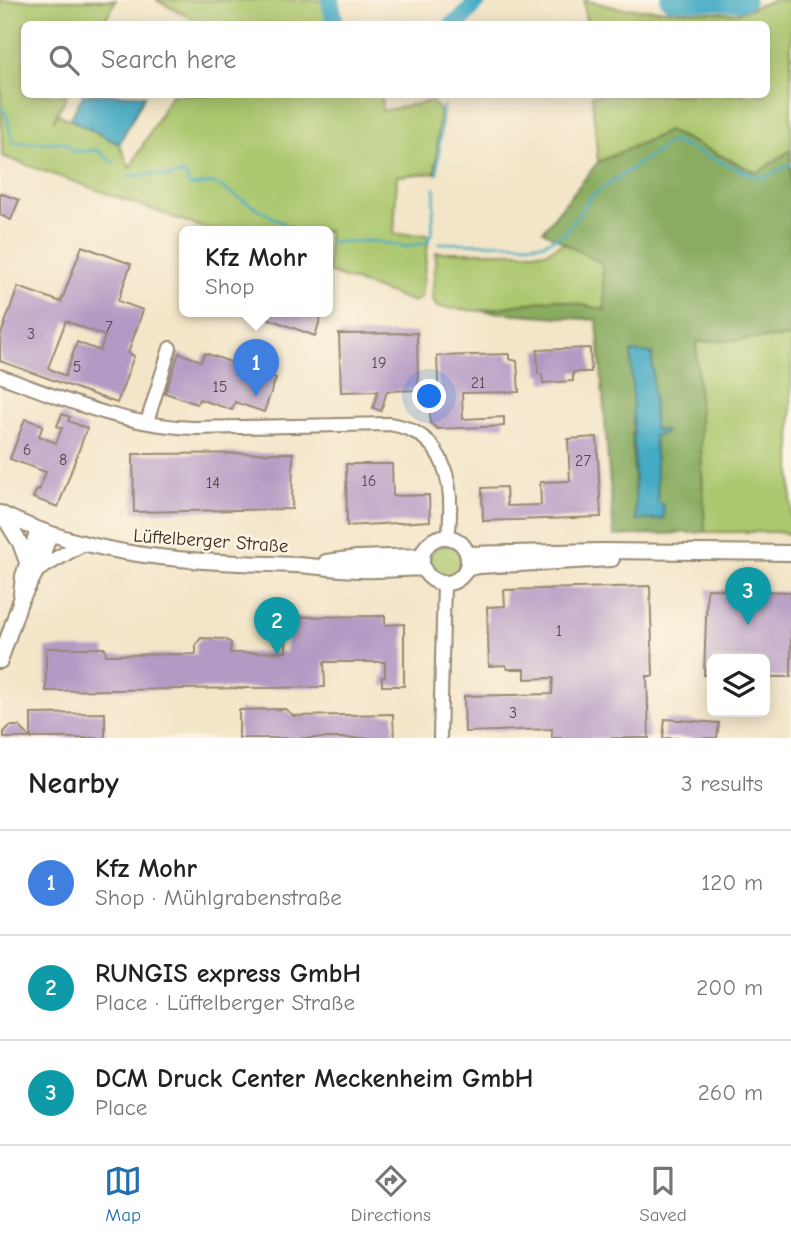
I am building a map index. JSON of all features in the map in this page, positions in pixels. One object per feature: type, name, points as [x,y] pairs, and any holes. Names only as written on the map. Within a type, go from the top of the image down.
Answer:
[{"type":"main road","points":[[1,513],[32,566]]},
{"type":"main road","name":"Lüftelberger Straße","points":[[1,513],[44,532],[82,544],[142,557],[221,564],[300,565],[357,558],[423,562]]},
{"type":"main road","points":[[0,661],[44,532]]},
{"type":"main road","points":[[467,561],[458,579],[444,583],[431,579],[423,562],[429,544],[434,540],[448,538],[460,543],[467,561],[479,566],[701,553],[791,553]]},
{"type":"main road","points":[[32,566],[82,544]]},
{"type":"street","points":[[147,422],[170,348]]},
{"type":"street","points":[[0,376],[99,412],[185,427],[389,424],[407,428],[424,438],[437,452],[445,467],[450,496],[448,538]]},
{"type":"street","points":[[440,738],[444,583]]},
{"type":"green space","points":[[0,0],[116,0],[105,21],[21,21],[21,98],[65,98],[53,121],[58,114],[119,144],[130,168],[169,98],[382,98],[382,111],[431,101],[440,110],[435,173],[397,176],[394,234],[429,235],[421,298],[414,302],[333,274],[333,226],[198,226],[2,156]]},
{"type":"green space","points":[[156,0],[322,0],[327,21],[197,21]]},
{"type":"green space","points":[[584,0],[618,8],[737,13],[774,0],[791,0],[791,150],[757,173],[669,131],[598,162],[592,98],[770,98],[770,21],[586,21]]},
{"type":"green space","points":[[669,131],[757,173],[791,150],[791,337],[696,342],[705,532],[614,536],[597,320],[480,311],[555,299],[605,310],[602,264],[543,231],[598,162]],"holes":[[[652,354],[654,430],[665,432],[654,436],[658,502],[664,519],[636,520],[632,434]]]},
{"type":"green space","points":[[564,243],[602,264],[605,310],[555,299],[480,311],[437,307],[432,299],[436,252],[546,252]]},
{"type":"green space","points":[[791,337],[791,534],[705,532],[696,342]]},
{"type":"green space","points":[[445,545],[456,550],[461,561],[456,572],[445,577],[434,572],[429,561],[434,550]]},
{"type":"water","points":[[81,98],[143,98],[119,144],[70,119]]},
{"type":"water","points":[[631,352],[652,353],[654,429],[665,431],[654,436],[658,502],[663,505],[664,519],[636,520]]},
{"type":"building","points":[[0,193],[19,200],[11,220],[0,215]]},
{"type":"building","points":[[82,246],[131,264],[118,301],[143,310],[128,353],[134,356],[117,403],[0,361],[0,337],[18,287],[61,302]],"holes":[[[66,321],[105,336],[100,351],[77,342],[65,376],[48,368]]]},
{"type":"building","points":[[264,317],[321,317],[315,336]]},
{"type":"building","points":[[417,333],[418,390],[387,391],[381,411],[373,408],[378,391],[341,392],[339,334]]},
{"type":"building","points":[[590,348],[591,372],[573,372],[573,381],[543,383],[542,374],[538,374],[537,350]]},
{"type":"building","points":[[179,353],[201,361],[205,353],[276,378],[264,412],[235,402],[232,410],[199,399],[197,404],[165,393]]},
{"type":"building","points":[[509,354],[509,359],[517,361],[519,392],[462,393],[463,419],[504,417],[504,426],[438,429],[430,423],[430,408],[439,407],[437,356]]},
{"type":"building","points":[[62,414],[70,417],[68,421],[87,428],[58,507],[33,498],[46,472],[10,459],[25,419],[43,425],[39,436],[56,443],[62,428],[57,426]]},
{"type":"building","points":[[597,437],[601,517],[483,521],[482,488],[506,487],[507,506],[541,505],[540,482],[570,481],[568,439]]},
{"type":"building","points":[[293,453],[292,509],[134,512],[133,454]]},
{"type":"building","points":[[346,464],[392,464],[393,496],[429,495],[430,521],[347,526]]},
{"type":"building","points":[[650,586],[653,676],[647,676],[649,738],[552,738],[552,729],[465,732],[464,696],[552,694],[553,678],[525,679],[525,669],[507,669],[506,665],[489,666],[487,607],[505,606],[504,590]]},
{"type":"building","points":[[707,589],[791,592],[791,677],[770,677],[770,654],[707,654],[707,675],[704,675]]},
{"type":"building","points":[[385,616],[385,625],[404,624],[404,686],[382,686],[385,662],[324,662],[325,687],[46,691],[46,648],[105,648],[106,655],[196,654],[196,644],[201,638],[225,639],[231,643],[230,653],[286,652],[287,617]]},
{"type":"building","points":[[285,709],[294,716],[393,714],[394,738],[239,738],[239,710]]},
{"type":"building","points":[[105,713],[105,738],[31,738],[31,714]]},
{"type":"building","points":[[665,719],[719,723],[717,738],[663,738]]},
{"type":"building","points":[[10,726],[19,726],[31,738],[4,738],[4,732]]},
{"type":"waterway","points":[[330,0],[334,21]]},
{"type":"waterway","points":[[458,21],[478,0]]},
{"type":"waterway","points":[[669,0],[746,0]]},
{"type":"waterway","points":[[437,174],[443,106]]},
{"type":"waterway","points":[[0,107],[7,116],[13,143],[65,142],[74,152],[96,150],[114,163]]},
{"type":"waterway","points":[[439,243],[542,244],[565,233],[591,196],[672,141],[762,179],[791,164]]},
{"type":"waterway","points":[[128,176],[157,174],[168,177],[182,174],[186,176],[189,186],[214,183],[287,226]]},
{"type":"waterway","points":[[427,242],[432,232],[435,188]]},
{"type":"waterway","points":[[333,242],[373,241],[406,247],[429,242]]},
{"type":"place","name":"Kfz Mohr","points":[[256,397]]},
{"type":"place","name":"DCM Druck Center Meckenheim GmbH","points":[[748,625]]},
{"type":"place","name":"RUNGIS express GmbH","points":[[277,655]]}]
